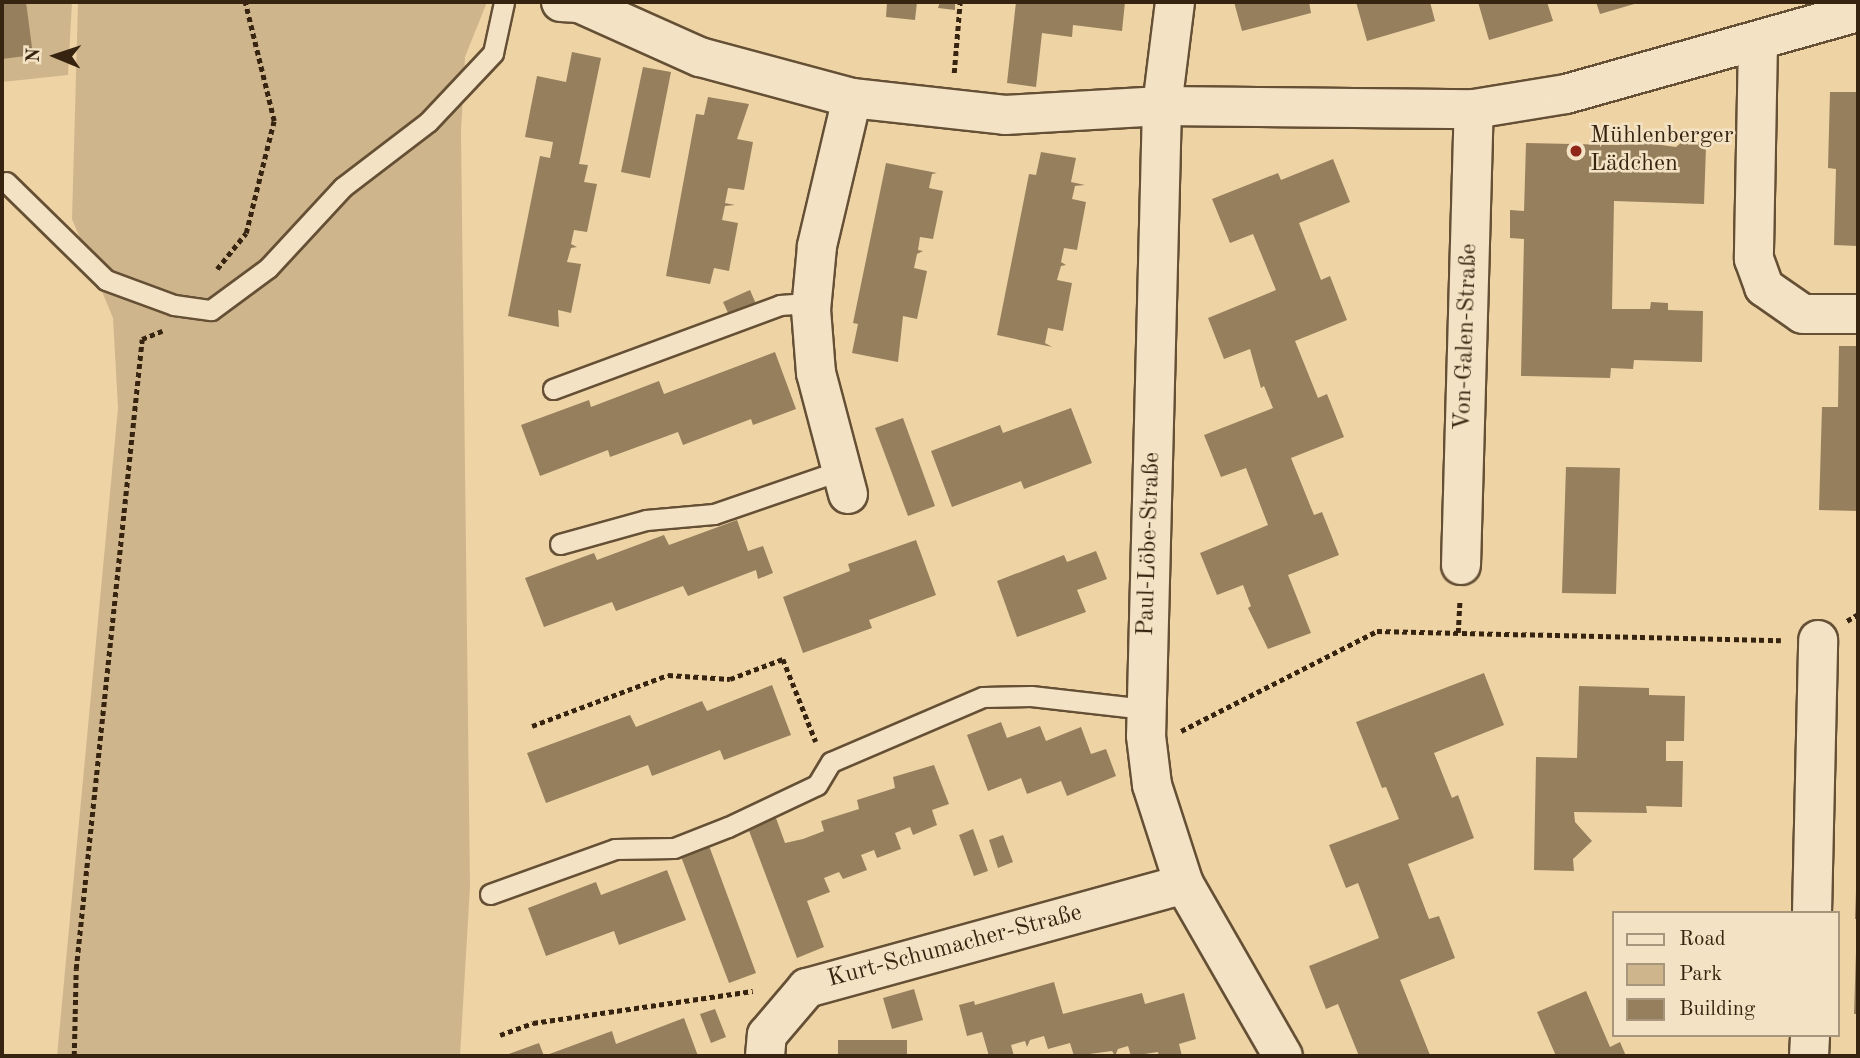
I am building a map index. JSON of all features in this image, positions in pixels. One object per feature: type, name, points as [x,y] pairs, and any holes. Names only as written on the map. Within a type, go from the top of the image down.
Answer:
[{"type":"street","points":[[561,2],[579,2],[700,57],[852,98],[1004,115],[1162,106],[1474,109],[1566,94],[1758,42],[1840,11]]},
{"type":"street","name":"Paul-Löbe-Straße","points":[[1175,2],[1162,106],[1146,723],[1152,785],[1184,884],[1283,1056]]},
{"type":"street","points":[[1758,42],[1754,259],[1764,287],[1803,314],[1858,314]]},
{"type":"street","points":[[845,482],[816,373],[811,303],[817,246],[852,98]]},
{"type":"street","name":"Von-Galen-Straße","points":[[1461,565],[1474,109]]},
{"type":"street","points":[[1812,911],[1818,640]]},
{"type":"street","name":"Kurt-Schumacher-Straße","points":[[765,1056],[767,1035],[807,988],[1184,884]]},
{"type":"street","points":[[1809,1056],[1810,1037]]},
{"type":"lane","points":[[6,182],[106,280],[174,305],[211,310],[268,268],[343,187],[428,122],[475,73],[494,53],[504,2]]},
{"type":"lane","points":[[553,389],[780,305],[811,303]]},
{"type":"lane","points":[[560,544],[646,520],[714,514],[845,482]]},
{"type":"lane","points":[[490,894],[615,849],[674,848],[817,786],[827,776],[831,762],[983,697],[1031,696],[1146,723]]},
{"type":"path","points":[[174,305],[213,273],[246,233],[274,121],[245,2]]},
{"type":"path","points":[[950,109],[960,2]]},
{"type":"path","points":[[74,1056],[76,969],[142,339],[211,310]]},
{"type":"path","points":[[1146,723],[1191,729],[1377,631],[1818,640]]},
{"type":"path","points":[[532,726],[668,675],[730,679],[783,659],[818,748],[831,762]]},
{"type":"path","points":[[500,1035],[533,1024],[721,993],[807,988]]},
{"type":"green space","points":[[2,2],[72,2],[68,75],[2,82]]},
{"type":"green space","points":[[78,2],[487,2],[465,57],[461,132],[470,887],[460,1056],[57,1056],[118,408],[113,318],[72,219]]},
{"type":"building","points":[[2,2],[26,2],[33,55],[2,59]]},
{"type":"building","points":[[887,2],[917,2],[915,20],[886,17]]},
{"type":"building","points":[[940,2],[955,2],[955,10],[938,8]]},
{"type":"building","points":[[1016,2],[1125,2],[1122,31],[1073,25],[1072,37],[1042,33],[1036,87],[1007,83]]},
{"type":"building","points":[[1234,2],[1309,2],[1311,13],[1242,31]]},
{"type":"building","points":[[1356,2],[1430,2],[1435,21],[1367,41]]},
{"type":"building","points":[[1478,2],[1547,2],[1553,21],[1489,40]]},
{"type":"building","points":[[1596,2],[1641,2],[1600,14]]},
{"type":"building","points":[[572,52],[601,58],[579,164],[588,165],[584,182],[597,184],[587,232],[574,230],[571,244],[577,247],[571,248],[567,262],[581,264],[571,313],[558,310],[559,327],[508,316],[540,156],[550,158],[553,142],[525,137],[537,76],[566,82]]},
{"type":"building","points":[[643,67],[671,72],[650,178],[621,172]]},
{"type":"building","points":[[1830,92],[1858,92],[1858,246],[1834,245],[1836,169],[1828,168]]},
{"type":"building","points":[[708,97],[749,104],[737,139],[753,142],[744,190],[728,188],[725,203],[735,205],[725,206],[722,220],[738,223],[729,271],[714,268],[710,284],[666,276],[696,114],[704,115]]},
{"type":"building","points":[[1625,140],[1676,147],[1683,141],[1696,141],[1706,147],[1704,204],[1614,201],[1612,309],[1650,309],[1651,302],[1668,303],[1668,310],[1703,311],[1702,362],[1634,360],[1633,369],[1611,368],[1610,378],[1521,376],[1524,239],[1510,238],[1510,210],[1524,211],[1526,143],[1619,145]]},
{"type":"building","points":[[1041,152],[1076,158],[1071,182],[1085,185],[1075,186],[1072,199],[1086,202],[1077,250],[1064,248],[1061,262],[1066,265],[1061,266],[1057,280],[1072,283],[1063,331],[1048,328],[1045,343],[1052,347],[997,335],[1029,174],[1036,175]]},
{"type":"building","points":[[1333,159],[1350,202],[1299,223],[1321,280],[1330,276],[1347,320],[1295,341],[1318,398],[1327,394],[1344,437],[1291,458],[1314,515],[1322,512],[1339,555],[1288,575],[1311,633],[1268,649],[1248,608],[1251,606],[1243,585],[1217,595],[1200,553],[1268,525],[1246,468],[1221,477],[1204,435],[1273,408],[1264,386],[1261,388],[1250,349],[1224,359],[1208,318],[1276,290],[1253,234],[1230,243],[1212,199],[1278,173],[1281,180]]},
{"type":"building","points":[[886,163],[937,173],[932,174],[929,188],[943,191],[933,239],[920,237],[918,250],[923,251],[917,254],[914,268],[927,271],[917,319],[903,316],[898,362],[852,353],[858,324],[853,323]]},
{"type":"building","points":[[750,290],[756,304],[729,315],[723,302]]},
{"type":"building","points":[[1839,346],[1858,346],[1858,511],[1819,510],[1822,407],[1838,407]]},
{"type":"building","points":[[775,352],[796,409],[753,425],[751,419],[683,445],[678,432],[610,457],[608,450],[540,476],[521,425],[589,400],[591,407],[659,381],[664,394]]},
{"type":"building","points":[[1071,408],[1092,463],[1024,489],[1021,481],[952,507],[931,451],[1000,425],[1003,433]]},
{"type":"building","points":[[903,418],[935,506],[908,516],[875,428]]},
{"type":"building","points":[[1566,467],[1620,468],[1616,594],[1562,593]]},
{"type":"building","points":[[737,520],[748,551],[763,546],[773,573],[758,579],[756,570],[688,596],[683,586],[616,611],[612,602],[544,627],[525,578],[594,553],[597,560],[664,535],[669,545]]},
{"type":"building","points":[[916,540],[936,595],[869,620],[872,628],[803,653],[783,597],[850,571],[848,564]]},
{"type":"building","points":[[1096,551],[1107,579],[1077,590],[1086,612],[1017,637],[997,581],[1064,555],[1067,562]]},
{"type":"building","points":[[1484,673],[1504,725],[1434,753],[1452,798],[1458,795],[1474,838],[1408,864],[1429,919],[1439,916],[1455,958],[1400,980],[1430,1055],[1359,1056],[1338,1004],[1326,1009],[1309,966],[1379,938],[1358,883],[1346,888],[1329,845],[1399,819],[1386,787],[1382,788],[1356,722]]},
{"type":"building","points":[[772,685],[791,735],[724,760],[720,750],[652,776],[648,765],[546,803],[527,753],[630,715],[636,727],[702,701],[707,711]]},
{"type":"building","points":[[1579,686],[1649,688],[1649,695],[1685,696],[1684,741],[1666,741],[1666,761],[1683,761],[1682,807],[1646,806],[1647,813],[1574,812],[1575,822],[1592,841],[1573,859],[1574,871],[1534,870],[1536,757],[1577,758]]},
{"type":"building","points":[[1001,722],[1007,738],[1040,726],[1046,741],[1081,727],[1091,754],[1106,749],[1116,776],[1067,796],[1061,781],[1027,794],[1021,778],[988,791],[967,735]]},
{"type":"building","points":[[934,765],[949,804],[932,810],[937,825],[913,835],[910,827],[895,833],[901,849],[877,858],[874,850],[861,855],[867,870],[843,879],[839,872],[824,878],[830,892],[807,901],[824,947],[797,958],[748,828],[776,818],[785,843],[803,839],[824,831],[821,821],[859,809],[857,800],[895,788],[893,777]]},
{"type":"building","points":[[973,829],[988,871],[974,876],[959,835]]},
{"type":"building","points":[[1003,835],[1013,862],[998,868],[989,840]]},
{"type":"building","points":[[708,843],[756,973],[729,983],[680,854]]},
{"type":"building","points":[[667,870],[686,920],[619,945],[614,931],[546,956],[528,908],[596,882],[601,895]]},
{"type":"building","points":[[1858,891],[1858,919],[1855,919]]},
{"type":"building","points":[[1856,952],[1858,1014],[1854,1014]]},
{"type":"building","points":[[1054,982],[1063,1014],[1142,993],[1145,1004],[1184,993],[1196,1039],[1179,1044],[1182,1056],[1159,1056],[1158,1052],[1131,1056],[1128,1046],[1118,1049],[1115,1056],[1112,1051],[1074,1056],[1070,1043],[1048,1049],[1044,1036],[1030,1040],[1027,1047],[1025,1041],[1011,1045],[1014,1056],[989,1056],[982,1032],[967,1036],[959,1005],[974,1001],[975,1005]]},
{"type":"building","points":[[914,989],[923,1020],[892,1029],[883,998]]},
{"type":"building","points":[[1586,991],[1610,1047],[1620,1042],[1626,1056],[1556,1056],[1537,1012]]},
{"type":"building","points":[[715,1009],[726,1037],[711,1043],[700,1014]]},
{"type":"building","points":[[684,1018],[698,1056],[544,1056],[612,1031],[616,1044]]},
{"type":"building","points":[[838,1040],[907,1040],[907,1056],[838,1056]]},
{"type":"building","points":[[539,1043],[544,1056],[503,1056]]},
{"type":"place","name":"Mühlenberger Lädchen","points":[[1576,151]]}]
